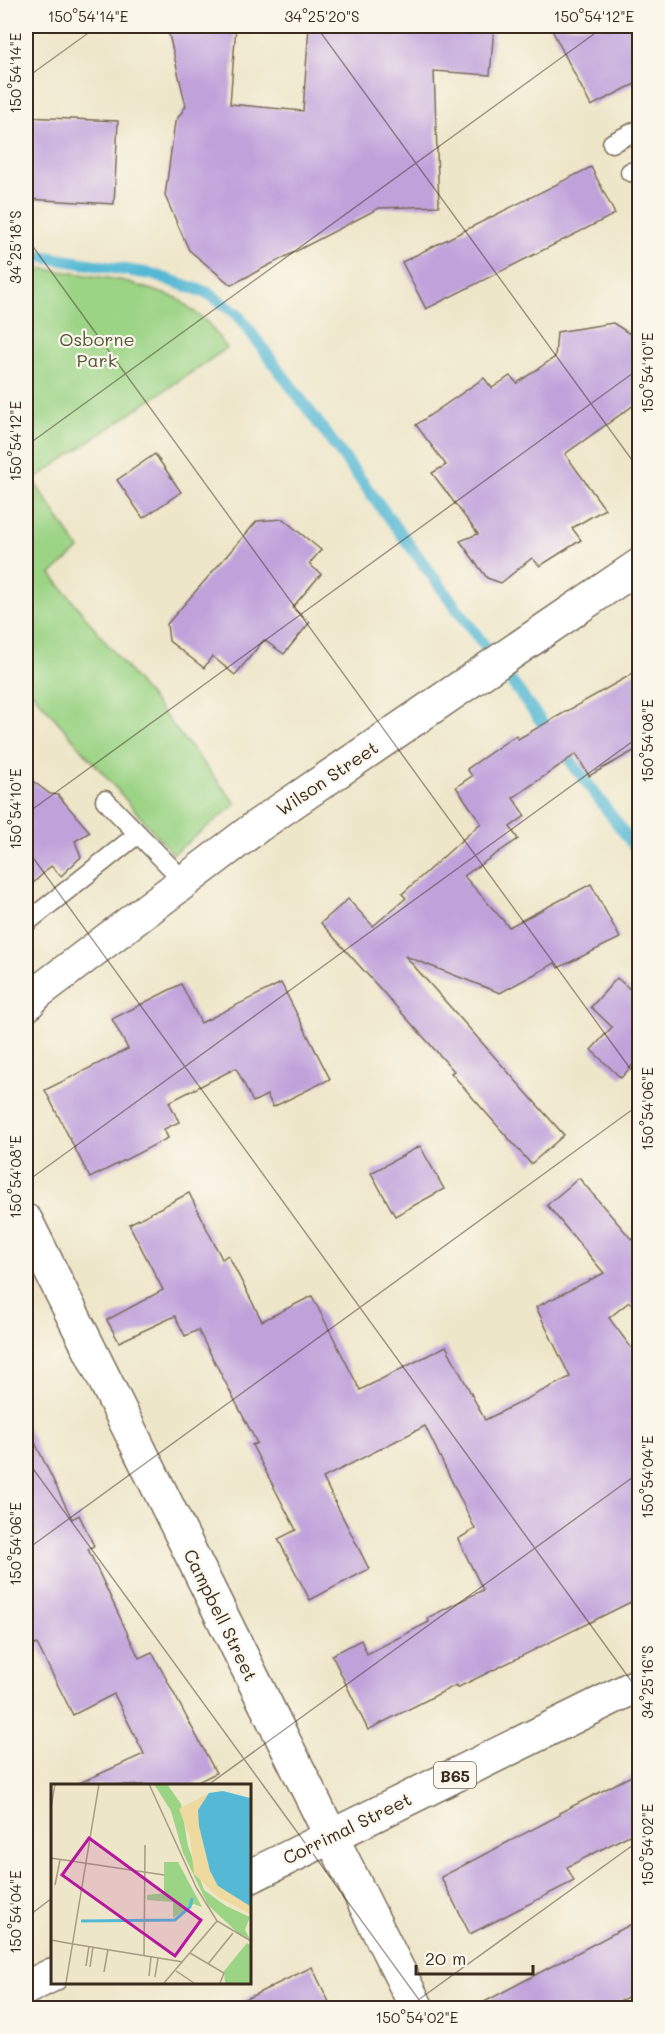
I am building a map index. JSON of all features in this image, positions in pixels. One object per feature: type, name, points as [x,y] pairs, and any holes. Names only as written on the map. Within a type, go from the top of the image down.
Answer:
[{"type":"street","name":"Wilson Street","points":[[26,1005],[37,993],[259,825],[639,565]]},
{"type":"street","name":"Campbell Street","points":[[26,1221],[417,2008]]},
{"type":"street","name":"Corrimal Street","points":[[250,1876],[639,1684]]},
{"type":"street","points":[[26,1989],[51,1976]]},
{"type":"lane","points":[[612,143],[639,129]]},
{"type":"lane","points":[[105,800],[185,882]]},
{"type":"lane","points":[[26,923],[138,834]]},
{"type":"green space","name":"Osborne Park","points":[[26,266],[120,280],[177,298],[207,322],[227,348],[33,480],[79,549],[51,574],[236,804],[173,854],[26,685]]},
{"type":"building","points":[[167,26],[236,26],[230,104],[303,111],[309,26],[494,26],[490,75],[434,71],[439,206],[379,208],[231,285],[189,250],[165,196],[175,122],[186,106]]},
{"type":"building","points":[[550,26],[639,26],[639,82],[591,106]]},
{"type":"building","points":[[26,117],[118,121],[114,204],[26,199]]},
{"type":"building","points":[[591,167],[615,214],[426,309],[402,262]]},
{"type":"building","points":[[613,323],[638,339],[638,402],[565,454],[605,509],[572,528],[581,540],[540,566],[532,558],[501,583],[487,578],[460,541],[478,534],[432,473],[446,465],[416,425],[484,378],[492,388],[510,376],[517,383],[555,357],[557,332]]},
{"type":"building","points":[[155,454],[181,492],[143,518],[117,480]]},
{"type":"building","points":[[283,519],[321,550],[309,564],[321,574],[292,608],[310,622],[284,654],[264,640],[235,675],[212,656],[204,668],[169,641],[167,624],[257,521]]},
{"type":"building","points":[[639,670],[639,748],[589,776],[576,754],[513,798],[525,816],[510,827],[518,839],[464,876],[509,927],[591,884],[620,938],[558,968],[555,963],[500,993],[405,956],[564,1135],[531,1164],[451,1073],[454,1071],[321,923],[348,899],[373,926],[406,898],[402,894],[481,823],[456,787],[472,776],[467,769],[516,735],[518,739]]},
{"type":"building","points":[[26,776],[50,794],[58,795],[90,832],[75,841],[81,857],[61,876],[51,866],[26,890]]},
{"type":"building","points":[[617,978],[639,997],[639,1058],[621,1078],[591,1050],[612,1027],[591,1007]]},
{"type":"building","points":[[281,983],[330,1079],[273,1107],[267,1095],[253,1102],[236,1068],[169,1102],[179,1122],[164,1129],[168,1138],[90,1178],[45,1090],[128,1049],[112,1019],[181,984],[201,1023]]},
{"type":"building","points":[[420,1146],[444,1189],[395,1216],[371,1173]]},
{"type":"building","points":[[579,1178],[639,1248],[639,1315],[629,1302],[609,1318],[639,1358],[639,1598],[457,1688],[456,1685],[368,1730],[332,1655],[361,1640],[367,1654],[429,1622],[427,1618],[483,1590],[458,1539],[475,1529],[425,1426],[323,1478],[369,1569],[310,1600],[278,1539],[296,1530],[252,1445],[257,1443],[198,1330],[185,1336],[175,1316],[119,1342],[107,1320],[163,1290],[129,1224],[189,1193],[222,1259],[228,1255],[262,1321],[312,1296],[360,1390],[446,1346],[485,1420],[570,1377],[536,1307],[604,1273],[547,1205]]},
{"type":"building","points":[[26,1424],[72,1519],[79,1515],[94,1546],[88,1549],[139,1658],[152,1652],[216,1773],[194,1784],[77,1784],[144,1754],[114,1694],[73,1715],[37,1644],[26,1649]]},
{"type":"building","points":[[639,1772],[639,1830],[567,1867],[574,1881],[470,1934],[441,1877]]},
{"type":"building","points":[[639,1920],[639,1991],[607,2008],[473,2008]]},
{"type":"building","points":[[312,1967],[332,2008],[227,2008]]},
{"type":"waterway","points":[[26,254],[151,274],[208,293],[237,314],[640,854]]}]
